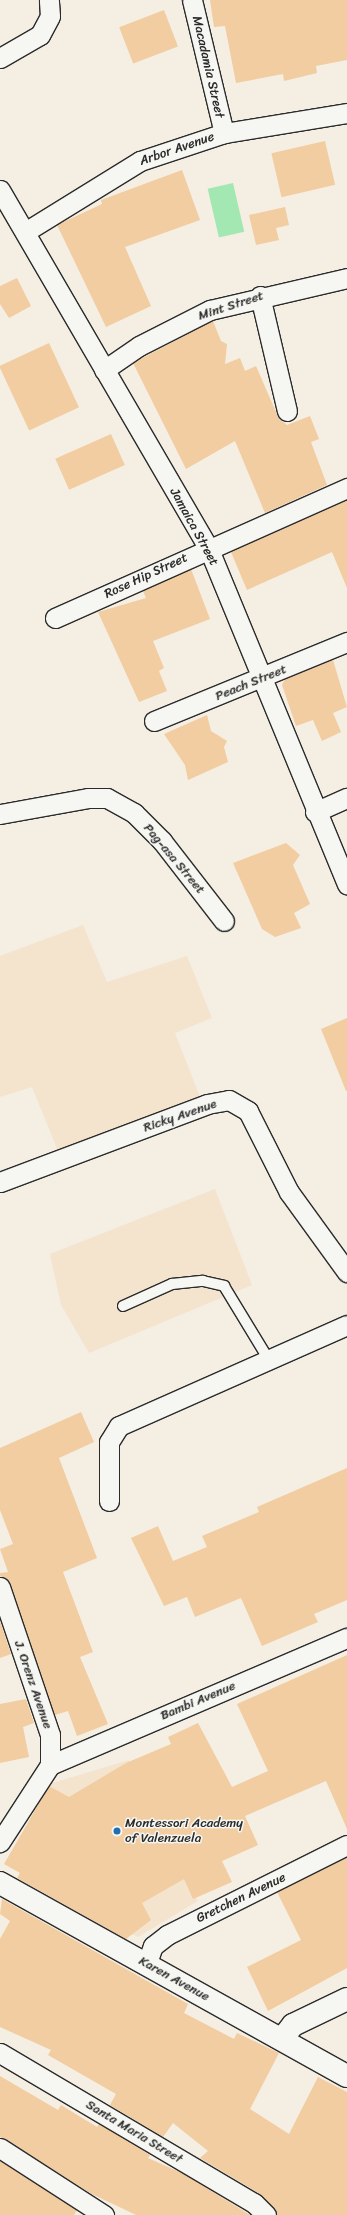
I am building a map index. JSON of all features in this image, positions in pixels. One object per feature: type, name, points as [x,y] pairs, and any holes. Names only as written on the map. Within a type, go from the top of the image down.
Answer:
[{"type":"street","points":[[0,58],[40,35],[50,16],[49,0]]},
{"type":"street","name":"Macadamia Street","points":[[192,0],[224,133]]},
{"type":"street","name":"Arbor Avenue","points":[[25,232],[140,160],[224,133],[347,113]]},
{"type":"street","name":"Jamaica Street","points":[[0,190],[208,547],[263,679],[315,812],[347,885]]},
{"type":"street","name":"Mint Street","points":[[104,370],[139,346],[210,310],[260,296],[347,278]]},
{"type":"street","points":[[260,296],[287,411]]},
{"type":"street","name":"Rose Hip Street","points":[[55,618],[208,547],[347,488]]},
{"type":"street","name":"Peach Street","points":[[154,721],[263,679],[347,642]]},
{"type":"street","name":"Pag-asa Street","points":[[0,814],[88,798],[107,798],[134,813],[162,841],[224,921]]},
{"type":"street","points":[[315,812],[347,798]]},
{"type":"street","name":"Ricky Avenue","points":[[0,1182],[207,1104],[229,1100],[248,1111],[289,1192],[347,1272]]},
{"type":"street","points":[[109,1501],[109,1442],[119,1426],[347,1325]]},
{"type":"street","name":"J. Orenz Avenue","points":[[0,1587],[50,1735],[50,1765]]},
{"type":"street","name":"Bambi Avenue","points":[[50,1765],[347,1638]]},
{"type":"street","points":[[0,1842],[50,1765]]},
{"type":"street","name":"Gretchen Avenue","points":[[147,1963],[153,1946],[167,1935],[347,1845]]},
{"type":"street","name":"Karen Avenue","points":[[0,1883],[147,1963],[347,2076]]},
{"type":"street","points":[[282,2039],[294,2025],[347,1999]]},
{"type":"street","name":"Santa Maria Street","points":[[0,2052],[254,2203],[266,2215]]},
{"type":"street","points":[[0,2148],[104,2215]]},
{"type":"lane","points":[[123,1306],[172,1284],[203,1281],[224,1286],[269,1360]]},
{"type":"shaded area","points":[[83,925],[107,982],[187,956],[212,1018],[175,1033],[200,1097],[58,1151],[32,1087],[0,1097],[0,956]]},
{"type":"shaded area","points":[[215,1189],[252,1285],[89,1353],[61,1305],[50,1254]]},
{"type":"shaded area","name":"Montessori Academy of Valenzuela","points":[[129,1760],[198,1901],[138,1937],[81,1912],[111,1853],[30,1810],[46,1785]]},
{"type":"green space","points":[[233,183],[244,232],[219,238],[208,189]]},
{"type":"building","points":[[210,0],[347,0],[347,60],[316,66],[317,73],[284,81],[283,74],[236,83],[225,26],[214,27]]},
{"type":"building","points":[[164,10],[178,46],[133,64],[119,27]]},
{"type":"building","points":[[325,141],[335,185],[282,197],[271,153]]},
{"type":"building","points":[[182,170],[200,220],[125,247],[151,306],[106,327],[57,225],[102,204],[101,200]]},
{"type":"building","points":[[285,207],[289,225],[276,228],[279,240],[256,245],[249,215]]},
{"type":"building","points":[[17,278],[31,306],[9,318],[0,304],[0,286]]},
{"type":"building","points":[[213,321],[221,341],[227,344],[225,364],[240,358],[245,371],[256,366],[279,419],[287,425],[310,416],[319,439],[311,442],[327,485],[265,513],[235,441],[186,469],[133,363]]},
{"type":"building","points":[[49,343],[79,407],[29,431],[0,366]]},
{"type":"building","points":[[111,434],[125,465],[69,490],[55,459]]},
{"type":"building","points":[[347,500],[347,588],[332,552],[247,590],[231,552]]},
{"type":"building","points":[[191,569],[210,619],[153,641],[164,668],[159,671],[167,691],[139,702],[98,612],[146,598],[143,591]]},
{"type":"building","points":[[333,660],[347,707],[333,713],[341,732],[322,741],[313,720],[296,726],[282,685],[285,679]]},
{"type":"building","points":[[207,715],[211,731],[227,741],[224,747],[228,762],[188,780],[185,765],[164,734]]},
{"type":"building","points":[[286,843],[300,855],[293,865],[310,904],[294,913],[301,928],[275,937],[262,929],[233,863]]},
{"type":"building","points":[[347,1018],[347,1091],[346,1091],[321,1029]]},
{"type":"building","points":[[81,1412],[94,1442],[59,1458],[97,1558],[63,1572],[93,1652],[80,1657],[108,1724],[77,1736],[68,1711],[55,1715],[10,1583],[0,1576],[0,1573],[8,1572],[0,1549],[13,1544],[0,1510],[0,1448]]},
{"type":"building","points":[[347,1468],[347,1600],[314,1614],[318,1622],[262,1646],[241,1598],[195,1617],[187,1597],[164,1606],[131,1538],[158,1526],[173,1561],[207,1547],[202,1536],[259,1512],[257,1507]]},
{"type":"building","points":[[0,1621],[11,1654],[0,1658]]},
{"type":"building","points":[[347,1655],[347,1829],[326,1781],[245,1816],[258,1845],[222,1861],[232,1882],[193,1899],[184,1879],[142,1903],[151,1920],[126,1939],[17,1878],[20,1873],[4,1864],[49,1786],[69,1797],[126,1763],[171,1744],[168,1737],[198,1723],[232,1787],[268,1771],[237,1704]]},
{"type":"building","points":[[26,1699],[34,1723],[23,1727],[29,1757],[0,1763],[0,1704]]},
{"type":"building","points":[[347,1857],[347,1968],[268,2011],[247,1967],[301,1940],[277,1892]]},
{"type":"building","points":[[2,1899],[188,2004],[184,2013],[234,2039],[237,2033],[279,2053],[250,2109],[289,2134],[318,2077],[347,2092],[347,2215],[277,2215],[260,2194],[200,2158],[208,2151],[173,2123],[163,2137],[110,2105],[116,2094],[48,2055],[51,2050],[0,2027],[0,1939],[10,1921],[0,1914]]},
{"type":"building","points":[[0,2076],[58,2110],[61,2105],[97,2127],[99,2124],[150,2155],[148,2158],[184,2174],[250,2215],[136,2215],[92,2194],[0,2137]]},
{"type":"building","points":[[0,2161],[77,2210],[74,2215],[0,2215]]},
{"type":"place","name":"Montessori Academy of Valenzuela","points":[[117,1831]]}]
